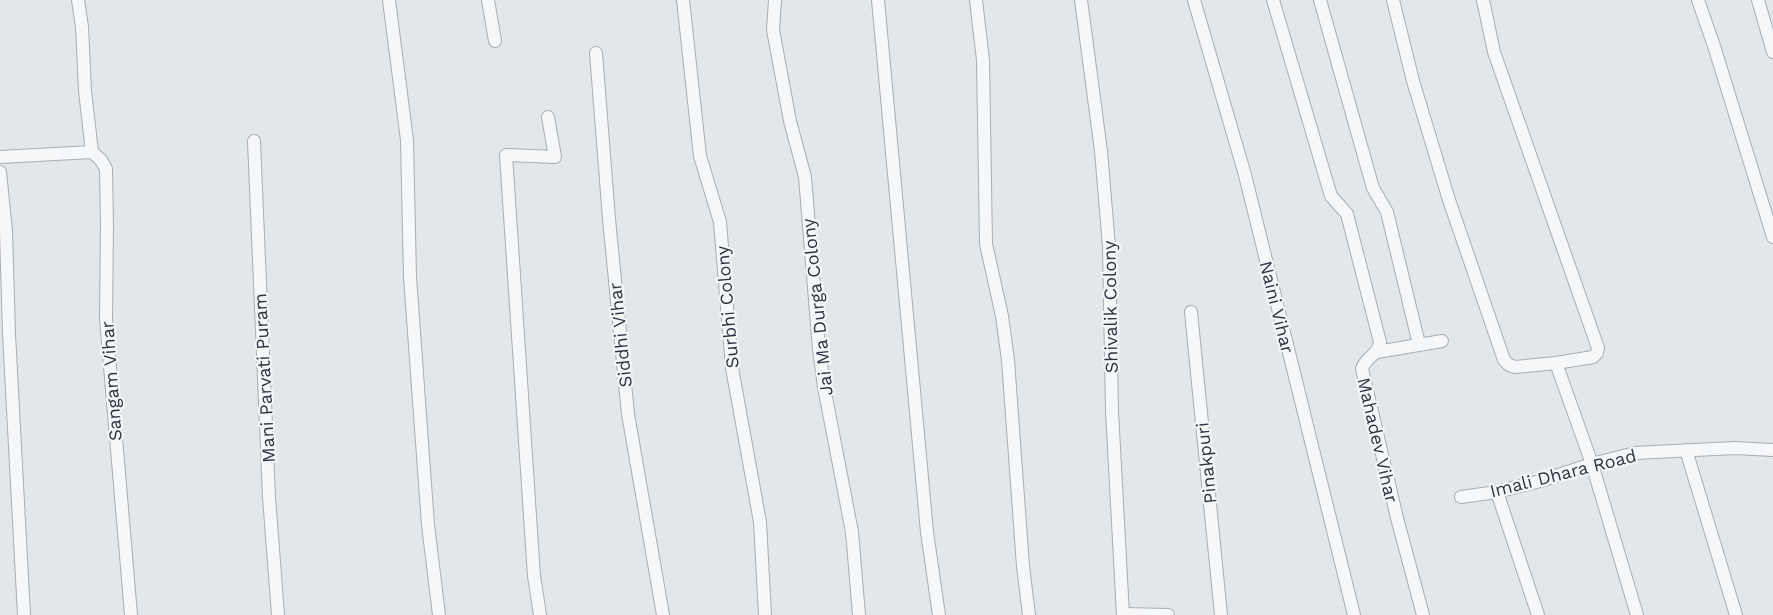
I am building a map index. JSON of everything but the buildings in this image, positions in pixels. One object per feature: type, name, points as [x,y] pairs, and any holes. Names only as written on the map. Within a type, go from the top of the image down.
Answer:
[{"type":"street","points":[[0,157],[92,152],[78,0]]},
{"type":"street","points":[[389,0],[408,140],[410,277],[428,525],[439,615]]},
{"type":"street","points":[[488,0],[495,41]]},
{"type":"street","name":"Surbhi Colony","points":[[683,0],[700,156],[720,222],[732,368],[760,522],[765,615]]},
{"type":"street","name":"Jai Ma Durga Colony","points":[[775,0],[773,30],[790,121],[805,177],[819,349],[827,408],[852,532],[859,615]]},
{"type":"street","points":[[878,0],[927,532],[939,615]]},
{"type":"street","points":[[976,0],[983,60],[986,244],[1002,316],[1008,360],[1023,566],[1029,615]]},
{"type":"street","name":"Shivalik Colony","points":[[1081,0],[1101,152],[1110,247],[1112,411],[1123,614]]},
{"type":"street","name":"Naini Vihar","points":[[1194,0],[1245,175],[1354,615]]},
{"type":"street","name":"Mahadev Vihar","points":[[1273,0],[1331,196],[1347,214],[1380,342],[1377,352],[1364,362],[1362,369],[1397,518],[1423,615]]},
{"type":"street","points":[[1320,0],[1373,188],[1386,212],[1419,344]]},
{"type":"street","points":[[1393,0],[1413,81],[1449,200],[1504,360],[1515,367],[1593,357],[1598,348],[1494,52],[1483,0]]},
{"type":"street","points":[[1698,0],[1773,237]]},
{"type":"street","points":[[1758,0],[1773,52]]},
{"type":"street","name":"Siddhi Vihar","points":[[596,53],[628,414],[663,615]]},
{"type":"street","points":[[540,615],[533,565],[506,155],[555,157],[548,117]]},
{"type":"street","name":"Mani Parvati Puram","points":[[254,141],[268,474],[278,615]]},
{"type":"street","name":"Sangam Vihar","points":[[92,152],[101,160],[106,169],[106,319],[131,615]]},
{"type":"street","points":[[0,172],[6,231],[9,334],[24,615]]},
{"type":"street","name":"Pinakpuri","points":[[1191,312],[1221,615]]},
{"type":"street","points":[[1377,352],[1442,341]]},
{"type":"street","points":[[1556,363],[1592,464],[1637,615]]},
{"type":"street","name":"Imali Dhara Road","points":[[1461,497],[1497,492],[1635,453],[1735,448],[1773,450]]},
{"type":"street","points":[[1686,450],[1736,615]]},
{"type":"street","points":[[1497,492],[1538,615]]},
{"type":"street","points":[[1123,614],[1168,615]]}]
